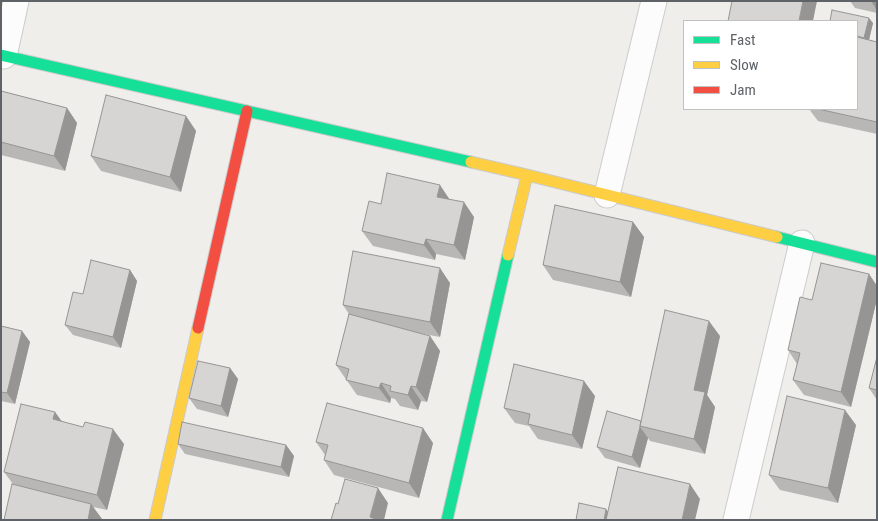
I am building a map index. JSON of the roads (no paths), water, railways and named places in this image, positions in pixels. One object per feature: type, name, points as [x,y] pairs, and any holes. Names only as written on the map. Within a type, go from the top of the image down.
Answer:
[{"type":"street","points":[[16,1],[3,56],[527,175],[877,262]]},
{"type":"street","points":[[607,195],[654,1]]},
{"type":"street","points":[[155,520],[246,110]]},
{"type":"street","points":[[447,520],[527,175]]},
{"type":"street","points":[[741,519],[802,243]]}]
